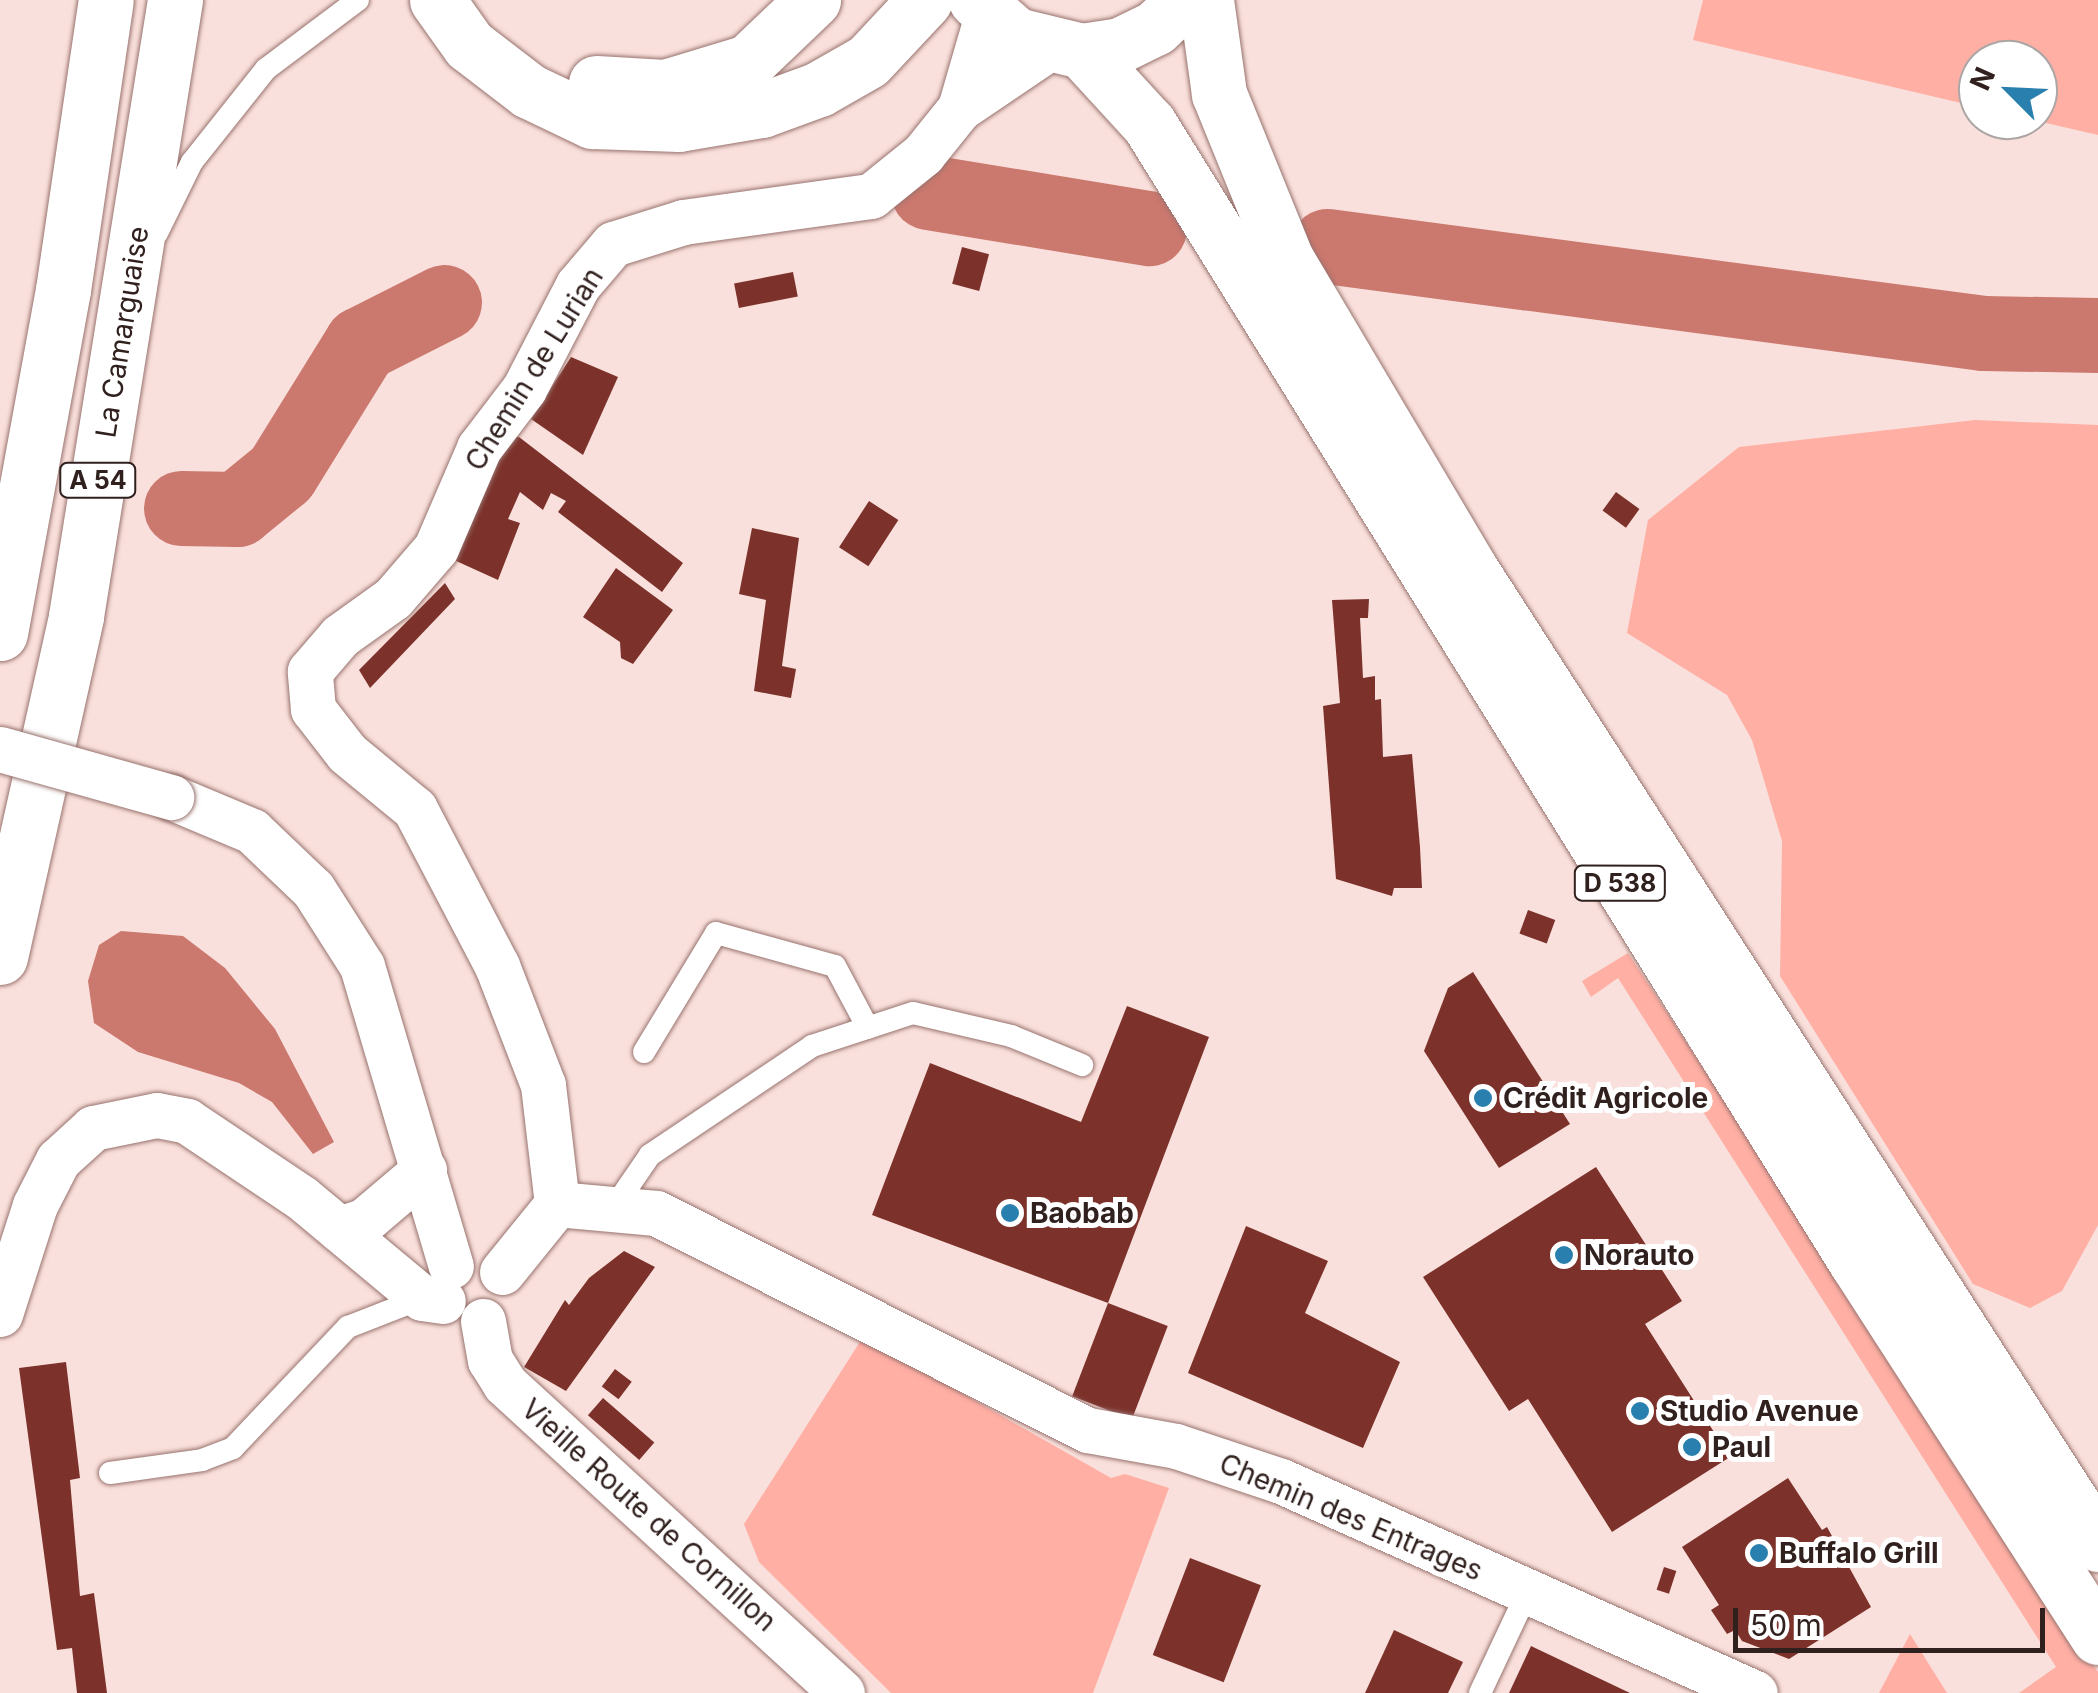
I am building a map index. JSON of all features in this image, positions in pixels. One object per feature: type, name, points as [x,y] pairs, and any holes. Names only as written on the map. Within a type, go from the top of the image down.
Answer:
[{"type":"main road","name":"A 54","points":[[0,633],[63,290],[106,0]]},
{"type":"main road","name":"La Camarguaise","points":[[0,957],[76,616],[175,0]]},
{"type":"main road","points":[[437,0],[469,45],[529,91],[592,121],[679,124],[762,110],[819,89],[868,61],[925,0]]},
{"type":"main road","points":[[469,45],[596,83],[665,87],[748,62],[812,0]]},
{"type":"main road","points":[[982,8],[1065,50],[1120,46],[1155,28],[1185,0]]},
{"type":"main road","name":"D 538","points":[[1206,0],[1219,94],[1286,259],[1470,569],[2098,1544]]},
{"type":"main road","name":"D 538","points":[[1065,50],[1150,124],[1857,1263],[2098,1637]]},
{"type":"street","name":"Chemin de Lurian","points":[[960,108],[982,8]]},
{"type":"street","name":"Chemin de Lurian","points":[[557,1204],[543,1085],[496,966],[415,809],[346,754],[313,709],[310,670],[340,636],[393,598],[436,548],[480,448],[524,389],[578,285],[614,244],[682,222],[872,196],[922,154],[960,108],[1065,50]]},
{"type":"street","points":[[0,749],[171,797],[252,831],[314,889],[362,966],[424,1170],[439,1288]]},
{"type":"street","points":[[0,1314],[35,1205],[58,1160],[92,1128],[123,1118],[187,1121],[339,1229],[439,1288],[464,1321],[483,1321],[505,1301],[502,1272],[557,1204]]},
{"type":"street","points":[[339,1229],[364,1221],[424,1170]]},
{"type":"street","name":"Chemin des Entrages","points":[[557,1204],[656,1213],[1088,1430],[1176,1446],[1280,1481],[1747,1691]]},
{"type":"street","points":[[439,1288],[478,1257],[502,1272]]},
{"type":"street","name":"Vieille Route de Cornillon","points":[[483,1321],[490,1360],[505,1384],[842,1693]]},
{"type":"lane","points":[[131,285],[192,162],[266,69],[358,0]]},
{"type":"lane","points":[[644,1052],[716,933],[835,966],[868,1028]]},
{"type":"lane","points":[[614,1209],[650,1155],[812,1046],[913,1013],[1011,1036],[1082,1064]]},
{"type":"lane","points":[[110,1473],[202,1460],[233,1448],[348,1327],[439,1288]]},
{"type":"lane","points":[[1480,1693],[1528,1591]]},
{"type":"shaded area","points":[[1703,0],[2098,0],[2098,135],[2058,126],[2058,40],[1958,40],[1958,102],[1693,40]]},
{"type":"shaded area","points":[[1975,420],[2098,425],[2098,1225],[2062,1291],[2030,1308],[1973,1284],[1780,976],[1782,841],[1752,740],[1727,695],[1627,633],[1648,520],[1739,447]]},
{"type":"shaded area","points":[[121,931],[183,936],[225,968],[275,1029],[334,1142],[313,1154],[272,1102],[239,1083],[138,1052],[94,1023],[88,981],[99,945]]},
{"type":"shaded area","points":[[1628,953],[2098,1672],[2098,1693],[2019,1693],[2056,1667],[1618,978],[1591,997],[1582,981]]},
{"type":"shaded area","points":[[863,1337],[1111,1478],[1125,1474],[1169,1488],[1093,1693],[891,1693],[759,1562],[744,1524]]},
{"type":"shaded area","points":[[1910,1634],[1947,1693],[1879,1693]]},
{"type":"building","points":[[962,247],[989,254],[979,291],[952,284]]},
{"type":"building","points":[[793,272],[798,297],[739,308],[734,283]]},
{"type":"building","points":[[571,357],[618,377],[583,455],[531,419]]},
{"type":"building","points":[[510,437],[519,437],[683,563],[662,592],[558,512],[566,501],[551,493],[543,510],[520,492],[508,519],[520,523],[498,580],[454,560],[489,464]]},
{"type":"building","points":[[1616,492],[1639,509],[1626,528],[1602,511]]},
{"type":"building","points":[[869,501],[898,520],[868,566],[839,547]]},
{"type":"building","points":[[752,528],[799,538],[782,666],[796,669],[791,698],[754,691],[766,600],[739,594]]},
{"type":"building","points":[[616,568],[673,610],[633,664],[621,658],[620,642],[583,617]]},
{"type":"building","points":[[445,583],[455,599],[370,688],[359,670]]},
{"type":"building","points":[[1369,599],[1368,618],[1360,618],[1363,678],[1375,676],[1375,700],[1381,699],[1383,757],[1412,754],[1420,847],[1422,888],[1394,888],[1392,896],[1336,879],[1323,706],[1340,703],[1332,600]]},
{"type":"building","points":[[1528,910],[1555,920],[1547,943],[1519,933]]},
{"type":"building","points":[[1473,972],[1570,1124],[1499,1168],[1424,1051],[1448,988]]},
{"type":"building","points":[[1127,1006],[1209,1037],[1108,1303],[872,1215],[930,1063],[1081,1122]]},
{"type":"building","points":[[1596,1167],[1682,1301],[1645,1324],[1730,1457],[1612,1532],[1528,1399],[1509,1411],[1423,1277]]},
{"type":"building","points":[[1246,1226],[1328,1261],[1305,1313],[1400,1362],[1363,1448],[1188,1373]]},
{"type":"building","points":[[624,1251],[655,1267],[566,1391],[524,1367],[565,1300],[569,1305],[589,1278]]},
{"type":"building","points":[[1108,1303],[1168,1326],[1132,1419],[1072,1396]]},
{"type":"building","points":[[66,1362],[80,1478],[70,1480],[80,1596],[94,1593],[107,1693],[77,1693],[72,1648],[57,1650],[19,1368]]},
{"type":"building","points":[[615,1369],[632,1382],[619,1399],[602,1387]]},
{"type":"building","points":[[603,1398],[654,1443],[639,1460],[588,1415]]},
{"type":"building","points":[[1788,1478],[1822,1530],[1827,1527],[1871,1607],[1789,1659],[1742,1641],[1735,1630],[1727,1634],[1711,1610],[1719,1605],[1682,1547]]},
{"type":"building","points":[[1190,1558],[1261,1585],[1224,1682],[1153,1655]]},
{"type":"building","points":[[1664,1567],[1676,1571],[1669,1594],[1657,1590]]},
{"type":"building","points":[[1394,1630],[1463,1662],[1448,1693],[1365,1693]]},
{"type":"building","points":[[1531,1646],[1630,1693],[1509,1693]]},
{"type":"waterway","points":[[928,192],[1149,228]]},
{"type":"waterway","points":[[1327,246],[1983,333],[2098,335]]},
{"type":"waterway","points":[[181,508],[237,509],[281,473],[361,344],[444,302]]},
{"type":"place","name":"Crédit Agricole","points":[[1483,1098]]},
{"type":"place","name":"Baobab","points":[[1010,1213]]},
{"type":"place","name":"Norauto","points":[[1564,1255]]},
{"type":"place","name":"Studio Avenue","points":[[1640,1411]]},
{"type":"place","name":"Paul","points":[[1692,1447]]},
{"type":"place","name":"Buffalo Grill","points":[[1759,1553]]}]
